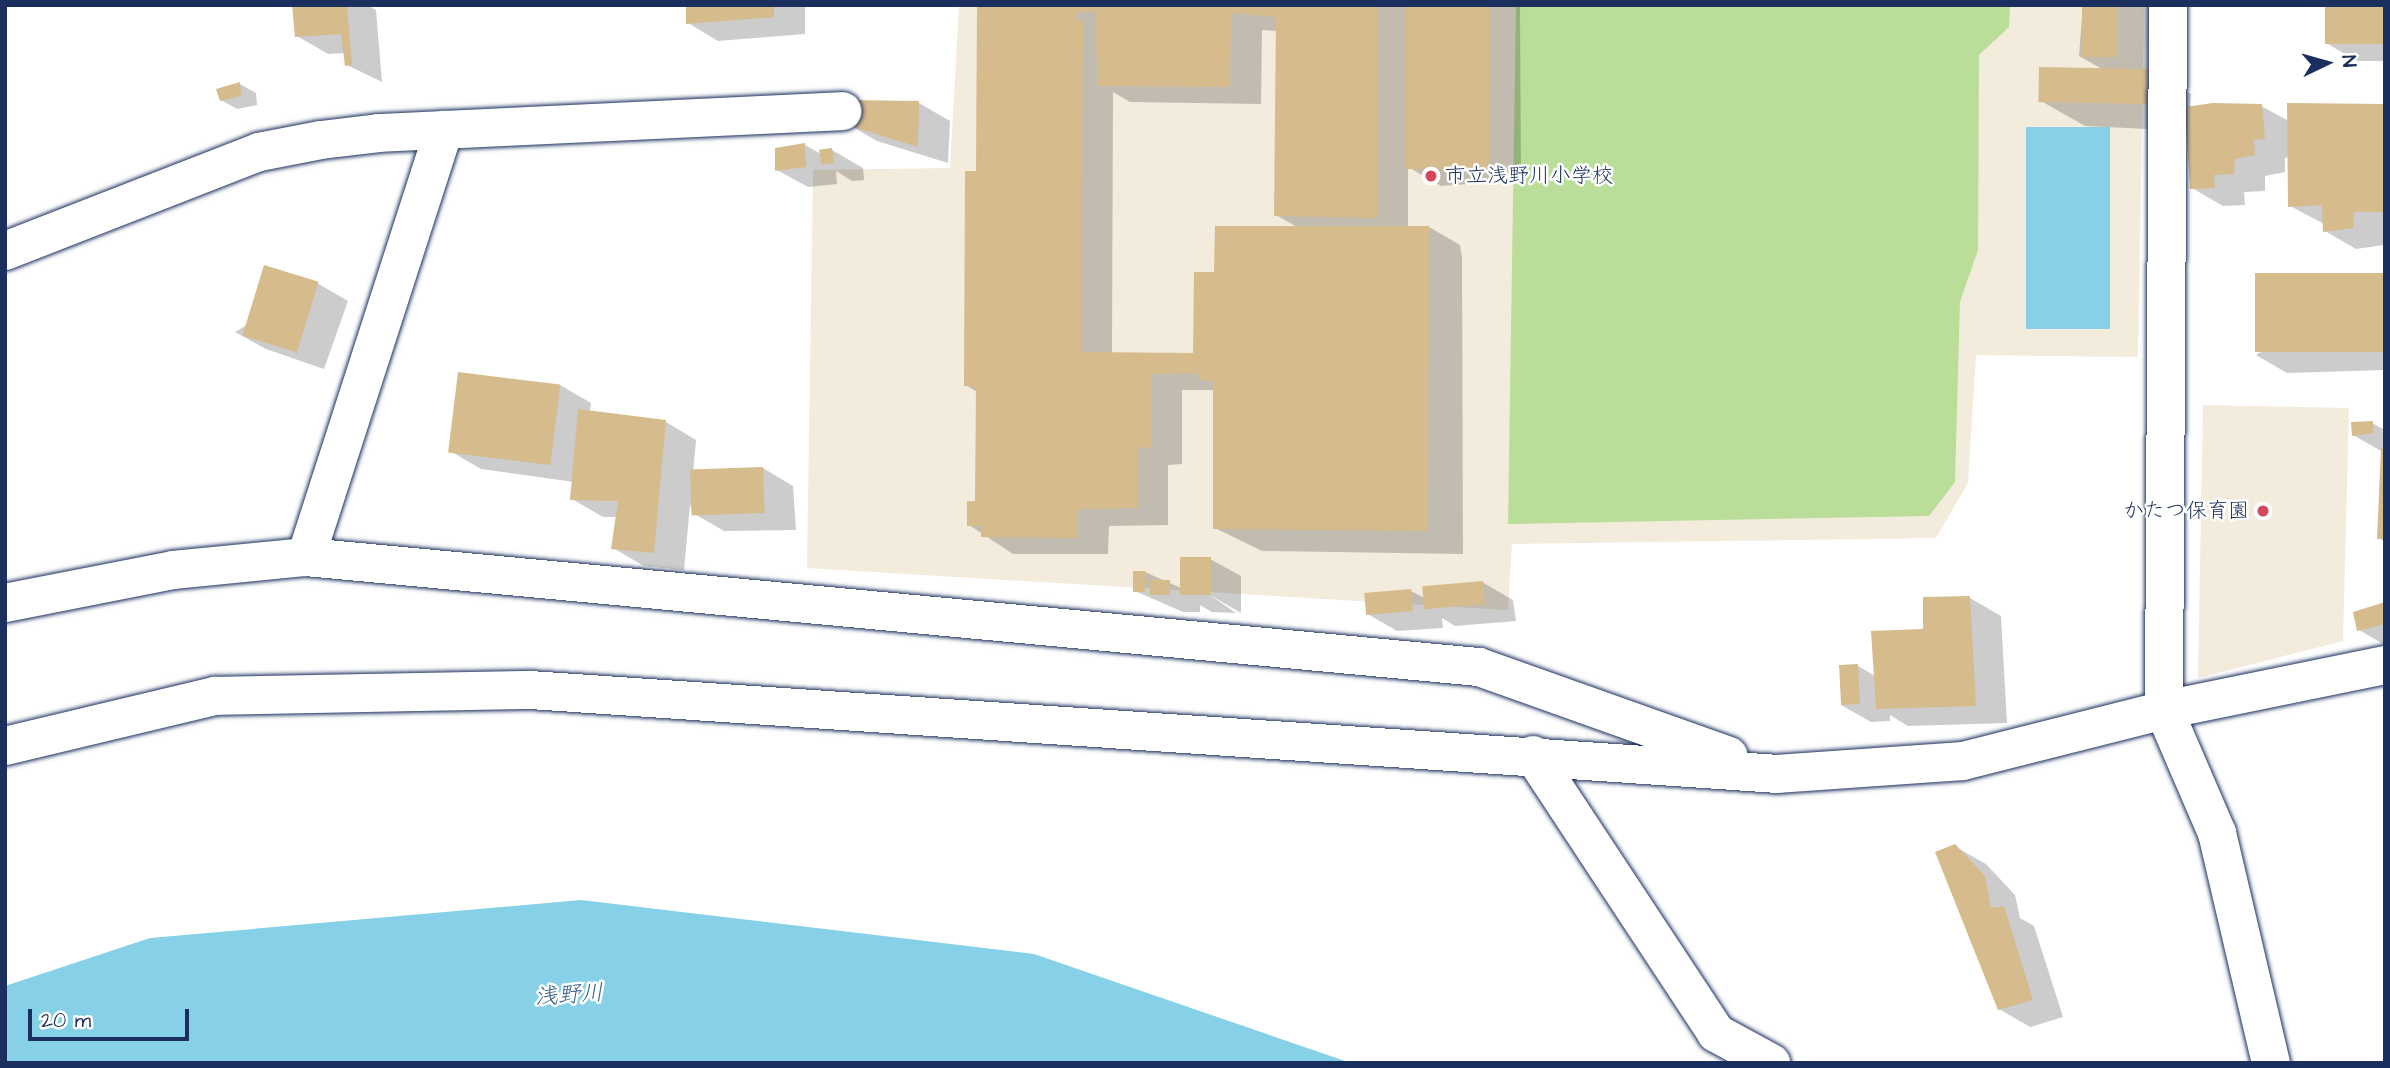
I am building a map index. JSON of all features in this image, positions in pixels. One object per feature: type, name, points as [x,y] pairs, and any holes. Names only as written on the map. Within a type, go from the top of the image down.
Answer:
[{"type":"street","points":[[2168,5],[2164,710],[2217,833],[2271,1063]]},
{"type":"street","points":[[5,251],[259,152],[379,133],[842,111]]},
{"type":"street","points":[[306,557],[444,130]]},
{"type":"street","points":[[5,603],[173,570],[306,557],[1479,667],[1777,774]]},
{"type":"street","points":[[5,746],[215,696],[530,690],[1534,755],[1777,774],[1963,761],[2164,710],[2385,665]]},
{"type":"street","points":[[1534,755],[1716,1033],[1771,1063]]},
{"type":"shaded area","points":[[959,5],[2144,5],[2138,357],[1976,355],[1968,483],[1936,538],[1512,544],[1508,610],[807,568],[813,170],[950,168]]},
{"type":"shaded area","points":[[2203,405],[2349,408],[2343,641],[2198,678]]},
{"type":"green space","points":[[1516,5],[2010,5],[2009,27],[1979,55],[1978,250],[1960,302],[1955,482],[1929,516],[1508,524]]},
{"type":"water","points":[[2026,127],[2110,127],[2110,329],[2026,329]]},
{"type":"water","name":"浅野川","points":[[581,900],[1034,954],[1351,1063],[5,1063],[5,986],[150,938]]},
{"type":"building","points":[[292,5],[347,5],[352,65],[345,66],[341,34],[295,37]]},
{"type":"building","points":[[686,5],[774,5],[774,17],[686,24]]},
{"type":"building","points":[[977,5],[1378,5],[1378,218],[1274,216],[1276,17],[1231,13],[1230,87],[1097,86],[1096,11],[1075,13],[1076,20],[1083,20],[1081,352],[1193,353],[1194,272],[1214,272],[1215,226],[1429,226],[1428,531],[1213,529],[1213,381],[1199,380],[1197,373],[1152,374],[1151,447],[1138,448],[1138,508],[1078,509],[1078,538],[981,537],[981,526],[967,526],[967,501],[975,501],[976,387],[964,386],[965,171],[976,171]]},
{"type":"building","points":[[1406,5],[1490,5],[1490,169],[1406,169]]},
{"type":"building","points":[[2082,5],[2118,5],[2118,57],[2082,57]]},
{"type":"building","points":[[2325,5],[2385,5],[2385,44],[2325,44]]},
{"type":"building","points":[[2039,67],[2148,69],[2147,104],[2038,102]]},
{"type":"building","points":[[240,82],[241,96],[220,101],[216,89]]},
{"type":"building","points":[[847,100],[919,101],[918,147],[844,124]]},
{"type":"building","points":[[2213,103],[2262,104],[2265,139],[2254,140],[2255,155],[2235,159],[2234,174],[2214,175],[2215,188],[2190,189],[2185,107]]},
{"type":"building","points":[[2287,103],[2384,104],[2385,212],[2354,212],[2353,228],[2323,232],[2322,205],[2288,207]]},
{"type":"building","points":[[805,143],[806,167],[775,171],[775,148]]},
{"type":"building","points":[[832,148],[834,163],[821,165],[819,150]]},
{"type":"building","points":[[264,265],[319,282],[297,352],[242,336]]},
{"type":"building","points":[[2255,273],[2385,273],[2385,352],[2255,352]]},
{"type":"building","points":[[458,372],[560,385],[550,465],[448,452]]},
{"type":"building","points":[[578,409],[666,420],[654,553],[611,549],[618,501],[570,500]]},
{"type":"building","points":[[2373,421],[2373,433],[2352,436],[2351,422]]},
{"type":"building","points":[[2381,448],[2385,448],[2385,539],[2377,539]]},
{"type":"building","points":[[763,467],[765,513],[692,516],[690,470]]},
{"type":"building","points":[[1180,557],[1211,557],[1211,595],[1180,595]]},
{"type":"building","points":[[1133,571],[1145,571],[1145,592],[1133,592]]},
{"type":"building","points":[[1150,580],[1170,580],[1170,595],[1150,595]]},
{"type":"building","points":[[1483,581],[1485,604],[1424,609],[1422,586]]},
{"type":"building","points":[[1411,589],[1413,611],[1366,615],[1364,593]]},
{"type":"building","points":[[1970,596],[1976,706],[1876,709],[1871,631],[1923,629],[1923,597]]},
{"type":"building","points":[[2385,602],[2385,624],[2357,631],[2353,612]]},
{"type":"building","points":[[1858,664],[1860,704],[1841,705],[1839,665]]},
{"type":"building","points":[[1955,844],[1985,876],[1991,908],[2004,906],[2033,1000],[1998,1010],[1935,852]]},
{"type":"place","name":"市立浅野川小学校","points":[[1431,176]]},
{"type":"place","name":"かたつ保育園","points":[[2263,511]]}]
